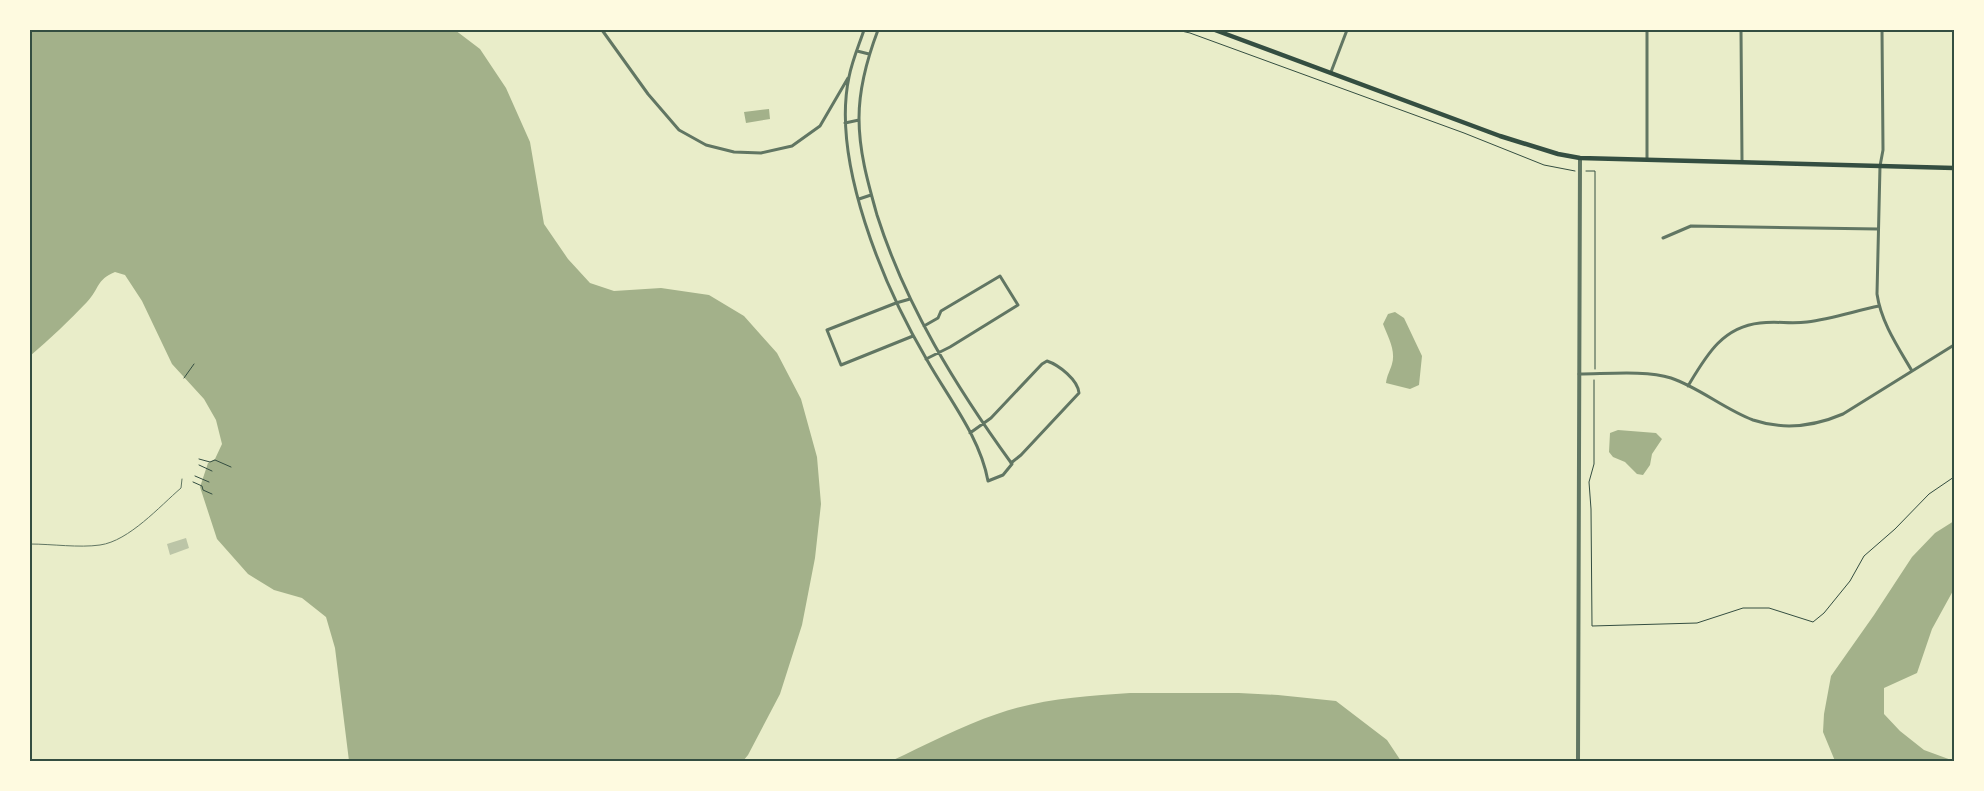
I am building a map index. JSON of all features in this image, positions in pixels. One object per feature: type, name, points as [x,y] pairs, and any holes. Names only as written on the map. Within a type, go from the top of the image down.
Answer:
[{"type":"main road","points":[[1215,30],[1500,136],[1558,154],[1580,158],[1954,168]]},
{"type":"street","points":[[602,30],[648,94],[679,130],[706,145],[734,152],[761,153],[792,146],[820,126],[848,76],[864,30]]},
{"type":"street","points":[[848,76],[845,123],[849,162],[875,249],[896,302],[913,336],[970,433],[985,463],[988,481],[1003,474],[1009,468],[1010,462],[983,424],[939,354],[924,326],[910,299],[884,236],[871,196],[865,171],[859,120],[861,90],[869,54],[878,30]]},
{"type":"street","points":[[1331,72],[1347,30]]},
{"type":"street","points":[[1647,30],[1647,159]]},
{"type":"street","points":[[1741,30],[1742,161]]},
{"type":"street","points":[[1882,30],[1883,150],[1880,166],[1878,229],[1877,282],[1879,306],[1890,333],[1912,371]]},
{"type":"street","points":[[857,51],[869,54]]},
{"type":"street","points":[[845,123],[859,120]]},
{"type":"street","points":[[1578,761],[1580,158]]},
{"type":"street","points":[[859,199],[871,196]]},
{"type":"street","points":[[1663,238],[1692,226],[1878,229]]},
{"type":"street","points":[[924,326],[938,318],[941,312],[1000,276],[1018,305],[939,354],[926,359]]},
{"type":"street","points":[[910,299],[896,302],[827,330],[841,365],[913,336]]},
{"type":"street","points":[[1688,386],[1709,351],[1728,335],[1748,325],[1762,322],[1807,322],[1879,306]]},
{"type":"street","points":[[1579,374],[1655,374],[1688,386],[1752,419],[1774,424],[1802,426],[1828,420],[1843,414],[1954,345]]},
{"type":"street","points":[[970,433],[991,418],[1035,371],[1047,361],[1055,364],[1077,385],[1078,392],[1076,397],[1021,455],[1010,462]]},
{"type":"lane","points":[[30,544],[100,545],[113,542],[129,533],[181,488],[182,479]]},
{"type":"path","points":[[1177,30],[1190,33],[1413,116],[1464,133],[1544,165],[1567,171],[1595,171],[1594,464],[1589,482],[1592,626],[1697,623],[1743,608],[1769,608],[1813,622],[1824,613],[1850,581],[1864,556],[1895,529],[1929,494],[1954,477]]},
{"type":"path","points":[[184,378],[194,364]]},
{"type":"path","points":[[199,459],[210,462],[215,460],[231,467]]},
{"type":"path","points":[[199,466],[212,470]]},
{"type":"path","points":[[195,476],[209,482]]},
{"type":"path","points":[[193,482],[212,494]]},
{"type":"shaded area","points":[[30,30],[455,30],[480,49],[506,88],[530,142],[544,224],[568,259],[590,283],[614,291],[661,288],[709,295],[744,316],[777,353],[801,399],[817,457],[821,504],[815,558],[802,625],[780,694],[743,761],[349,761],[335,648],[326,617],[302,598],[274,590],[248,574],[217,539],[200,487],[208,463],[215,459],[222,444],[216,420],[204,399],[172,364],[142,301],[125,275],[115,272],[104,278],[87,302],[30,356]]},
{"type":"shaded area","points":[[769,109],[770,119],[746,123],[744,112]]},
{"type":"shaded area","points":[[1395,312],[1404,318],[1422,356],[1419,385],[1410,389],[1386,383],[1393,354],[1383,324],[1388,314]]},
{"type":"shaded area","points":[[1618,430],[1656,433],[1662,439],[1652,454],[1650,465],[1643,475],[1637,474],[1625,462],[1613,457],[1609,452],[1610,433]]},
{"type":"shaded area","points":[[1954,521],[1954,589],[1932,629],[1917,673],[1884,688],[1884,714],[1900,731],[1924,750],[1954,761],[1835,761],[1823,732],[1824,714],[1831,676],[1912,557],[1935,533]]},
{"type":"shaded area","points":[[1130,693],[1239,693],[1336,701],[1387,740],[1401,761],[891,761],[970,724],[1013,709],[1063,699]]},
{"type":"building","points":[[186,538],[189,548],[170,555],[167,544]]}]
